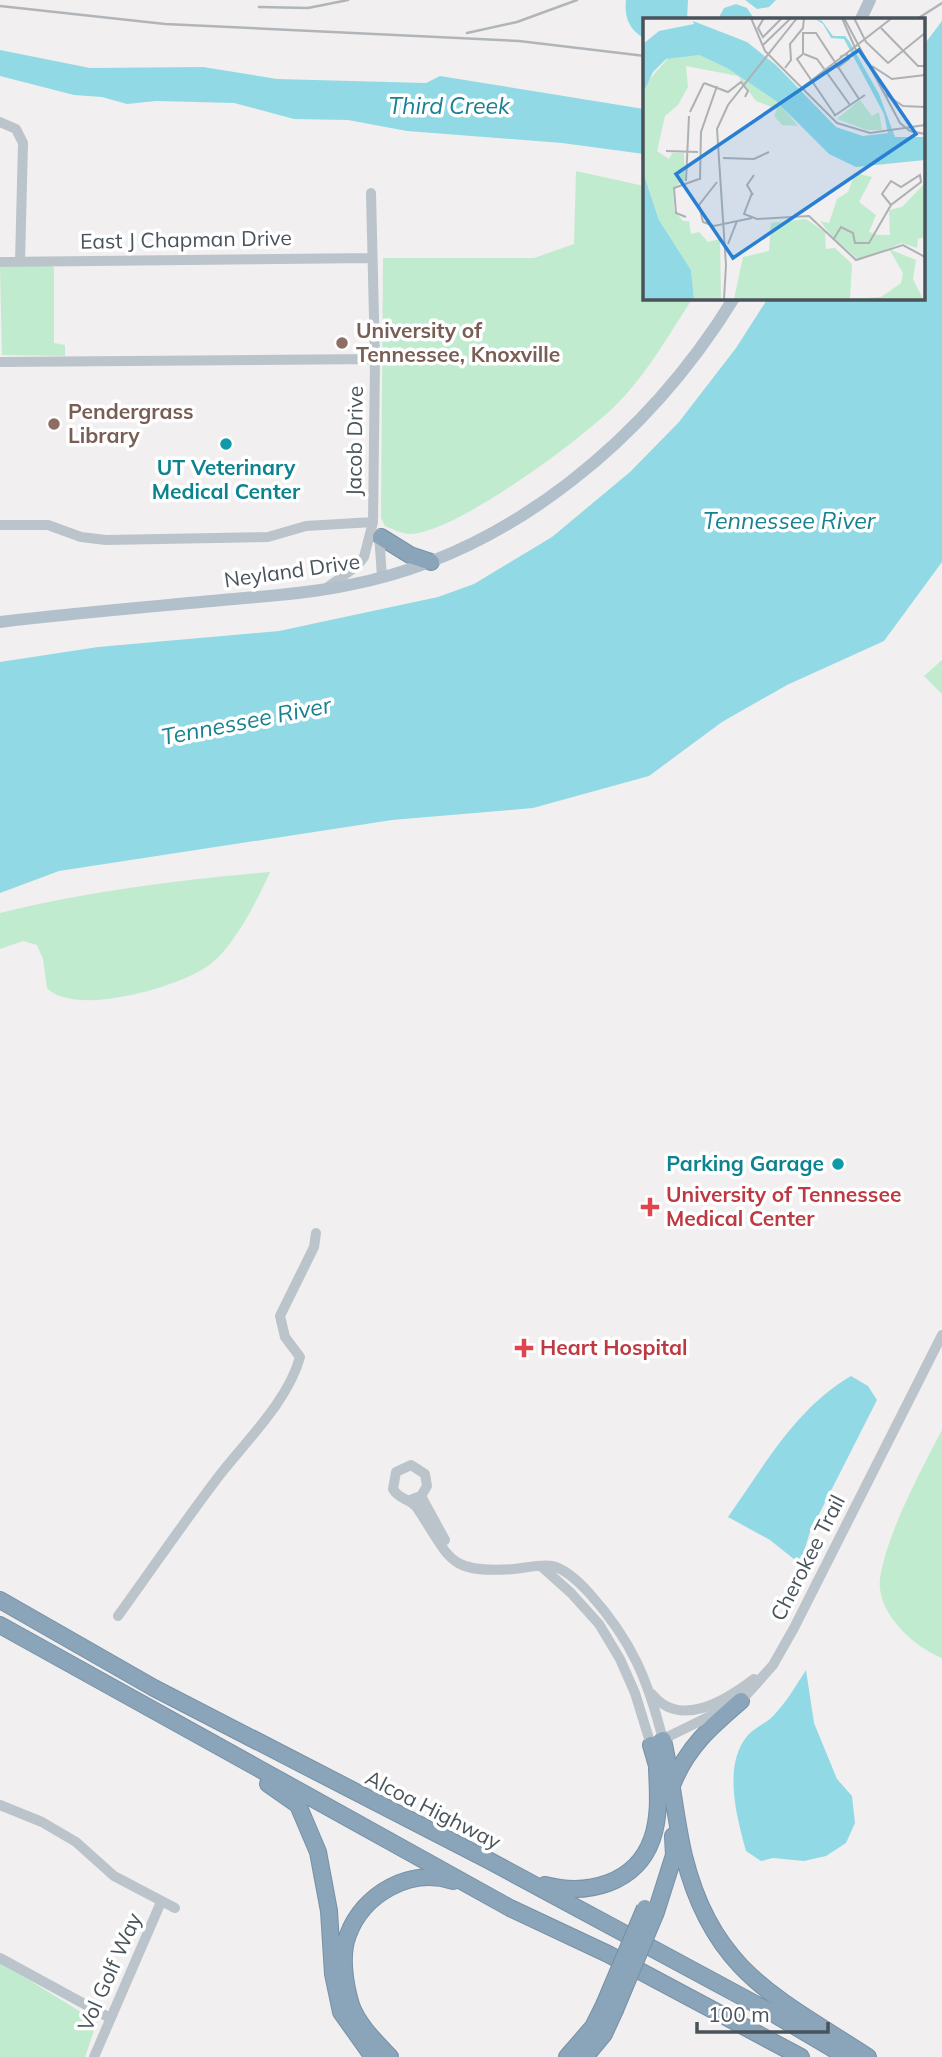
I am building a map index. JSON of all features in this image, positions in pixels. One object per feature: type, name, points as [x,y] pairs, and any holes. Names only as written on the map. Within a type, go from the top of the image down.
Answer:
[{"type":"highway","points":[[377,529],[410,555],[431,562]]},
{"type":"highway","points":[[0,1587],[68,1640]]},
{"type":"highway","name":"Alcoa Highway","points":[[0,1600],[260,1745],[525,1881],[774,2014],[847,2057]]},
{"type":"highway","points":[[0,1625],[475,1888],[608,1954],[801,2057]]},
{"type":"highway","points":[[130,1698],[248,1769],[298,1805],[318,1852],[329,1911],[333,1974],[341,2012],[360,2044],[373,2057]]},
{"type":"highway","points":[[585,2057],[604,2034],[610,2008],[674,1855],[673,1783],[682,1760],[696,1740],[741,1701]]},
{"type":"highway","points":[[525,1881],[557,1888],[589,1890],[617,1881],[639,1861],[652,1840],[658,1815],[657,1742]]},
{"type":"highway","points":[[657,1742],[673,1783],[683,1852],[692,1883],[718,1939],[731,1959],[772,1995],[868,2057]]},
{"type":"highway","points":[[651,1910],[664,1855],[664,1790],[657,1769]]},
{"type":"highway","points":[[390,2057],[370,2036],[352,2007],[344,1972],[347,1937],[362,1910],[381,1892],[411,1878],[440,1877],[475,1888]]},
{"type":"highway","points":[[567,2057],[610,2008]]},
{"type":"main road","points":[[861,18],[870,0]]},
{"type":"main road","name":"Neyland Drive","points":[[0,622],[324,590],[382,577],[431,562],[502,528],[549,498],[612,446],[669,387],[697,353],[733,299]]},
{"type":"street","points":[[0,122],[16,129],[23,143],[20,262]]},
{"type":"street","name":"Jacob Drive","points":[[371,193],[377,529],[382,577]]},
{"type":"street","name":"East J Chapman Drive","points":[[0,262],[372,258]]},
{"type":"street","points":[[0,362],[375,359]]},
{"type":"street","points":[[0,525],[48,525],[81,537],[106,540],[268,537],[306,526],[377,529]]},
{"type":"street","name":"Jacob Drive","points":[[324,590],[357,566],[377,529]]},
{"type":"street","points":[[118,1616],[219,1477],[256,1434],[294,1376],[300,1357],[285,1337],[280,1316],[314,1247],[316,1233]]},
{"type":"street","name":"Cherokee Trail","points":[[657,1742],[741,1701],[773,1665],[942,1335]]},
{"type":"street","points":[[410,1500],[422,1496],[427,1486],[425,1474],[416,1467],[405,1466],[396,1472],[392,1483],[396,1494],[410,1500],[451,1560],[470,1568],[494,1571],[551,1566],[574,1578],[617,1624],[635,1654],[651,1693],[657,1742]]},
{"type":"street","points":[[422,1496],[451,1550],[470,1568]]},
{"type":"street","points":[[542,1567],[547,1575],[571,1593],[606,1636],[657,1742]]},
{"type":"street","points":[[651,1693],[669,1709],[693,1711],[741,1689],[773,1665]]},
{"type":"street","points":[[0,1805],[43,1822],[65,1835],[114,1876],[175,1908]]},
{"type":"street","name":"Vol Golf Way","points":[[94,2057],[161,1902]]},
{"type":"street","points":[[0,1958],[110,2018]]},
{"type":"green space","points":[[576,171],[643,186],[643,299],[692,299],[626,395],[597,422],[547,461],[486,502],[431,530],[407,534],[385,526],[381,518],[383,258],[534,258],[574,244]]},
{"type":"green space","points":[[50,265],[54,268],[54,343],[65,345],[65,356],[2,355],[0,267]]},
{"type":"green space","points":[[942,660],[942,694],[924,676]]},
{"type":"green space","points":[[270,872],[245,920],[221,954],[199,971],[156,989],[105,999],[81,1000],[61,996],[47,988],[43,959],[37,945],[23,941],[0,949],[0,913],[134,887]]},
{"type":"green space","points":[[942,1430],[942,1658],[920,1646],[890,1616],[880,1592],[880,1579],[897,1523]]},
{"type":"green space","points":[[0,1962],[97,2022],[85,2057],[0,2057]]},
{"type":"water","points":[[626,0],[688,0],[687,18],[643,18],[643,37],[635,31],[626,12]]},
{"type":"water","points":[[745,0],[776,0],[769,7],[757,9]]},
{"type":"water","points":[[736,4],[747,8],[753,18],[719,18],[724,8]]},
{"type":"water","name":"Tennessee River","points":[[942,21],[942,562],[884,641],[787,685],[722,722],[649,776],[533,808],[392,820],[59,871],[0,893],[0,662],[98,647],[279,631],[438,597],[474,584],[552,537],[630,472],[679,422],[736,348],[767,299],[925,299],[925,43]]},
{"type":"water","name":"Third Creek","points":[[0,50],[90,68],[203,67],[277,79],[426,83],[440,76],[643,109],[643,154],[562,143],[407,131],[348,120],[294,119],[234,103],[156,101],[127,104],[102,97],[74,95],[0,76]]},
{"type":"water","points":[[851,1376],[868,1386],[877,1400],[810,1532],[800,1564],[770,1540],[728,1517],[797,1421],[831,1389]]},
{"type":"water","points":[[806,1670],[814,1723],[837,1779],[852,1796],[855,1823],[846,1843],[826,1856],[804,1861],[773,1858],[761,1861],[746,1851],[742,1838],[734,1792],[735,1761],[748,1735],[775,1714]]},
{"type":"railway","points":[[259,7],[308,8],[348,0]]},
{"type":"railway","points":[[467,33],[517,22],[577,0]]},
{"type":"railway","points":[[919,18],[942,3]]},
{"type":"railway","points":[[0,6],[165,24],[519,41],[643,56]]},
{"type":"place","name":"University of Tennessee, Knoxville","points":[[342,343]]},
{"type":"place","name":"Pendergrass Library","points":[[54,424]]},
{"type":"place","name":"UT Veterinary Medical Center","points":[[226,444]]},
{"type":"place","name":"Parking Garage","points":[[838,1164]]},
{"type":"place","name":"University of Tennessee Medical Center","points":[[650,1207]]},
{"type":"place","name":"Heart Hospital","points":[[524,1348]]}]
